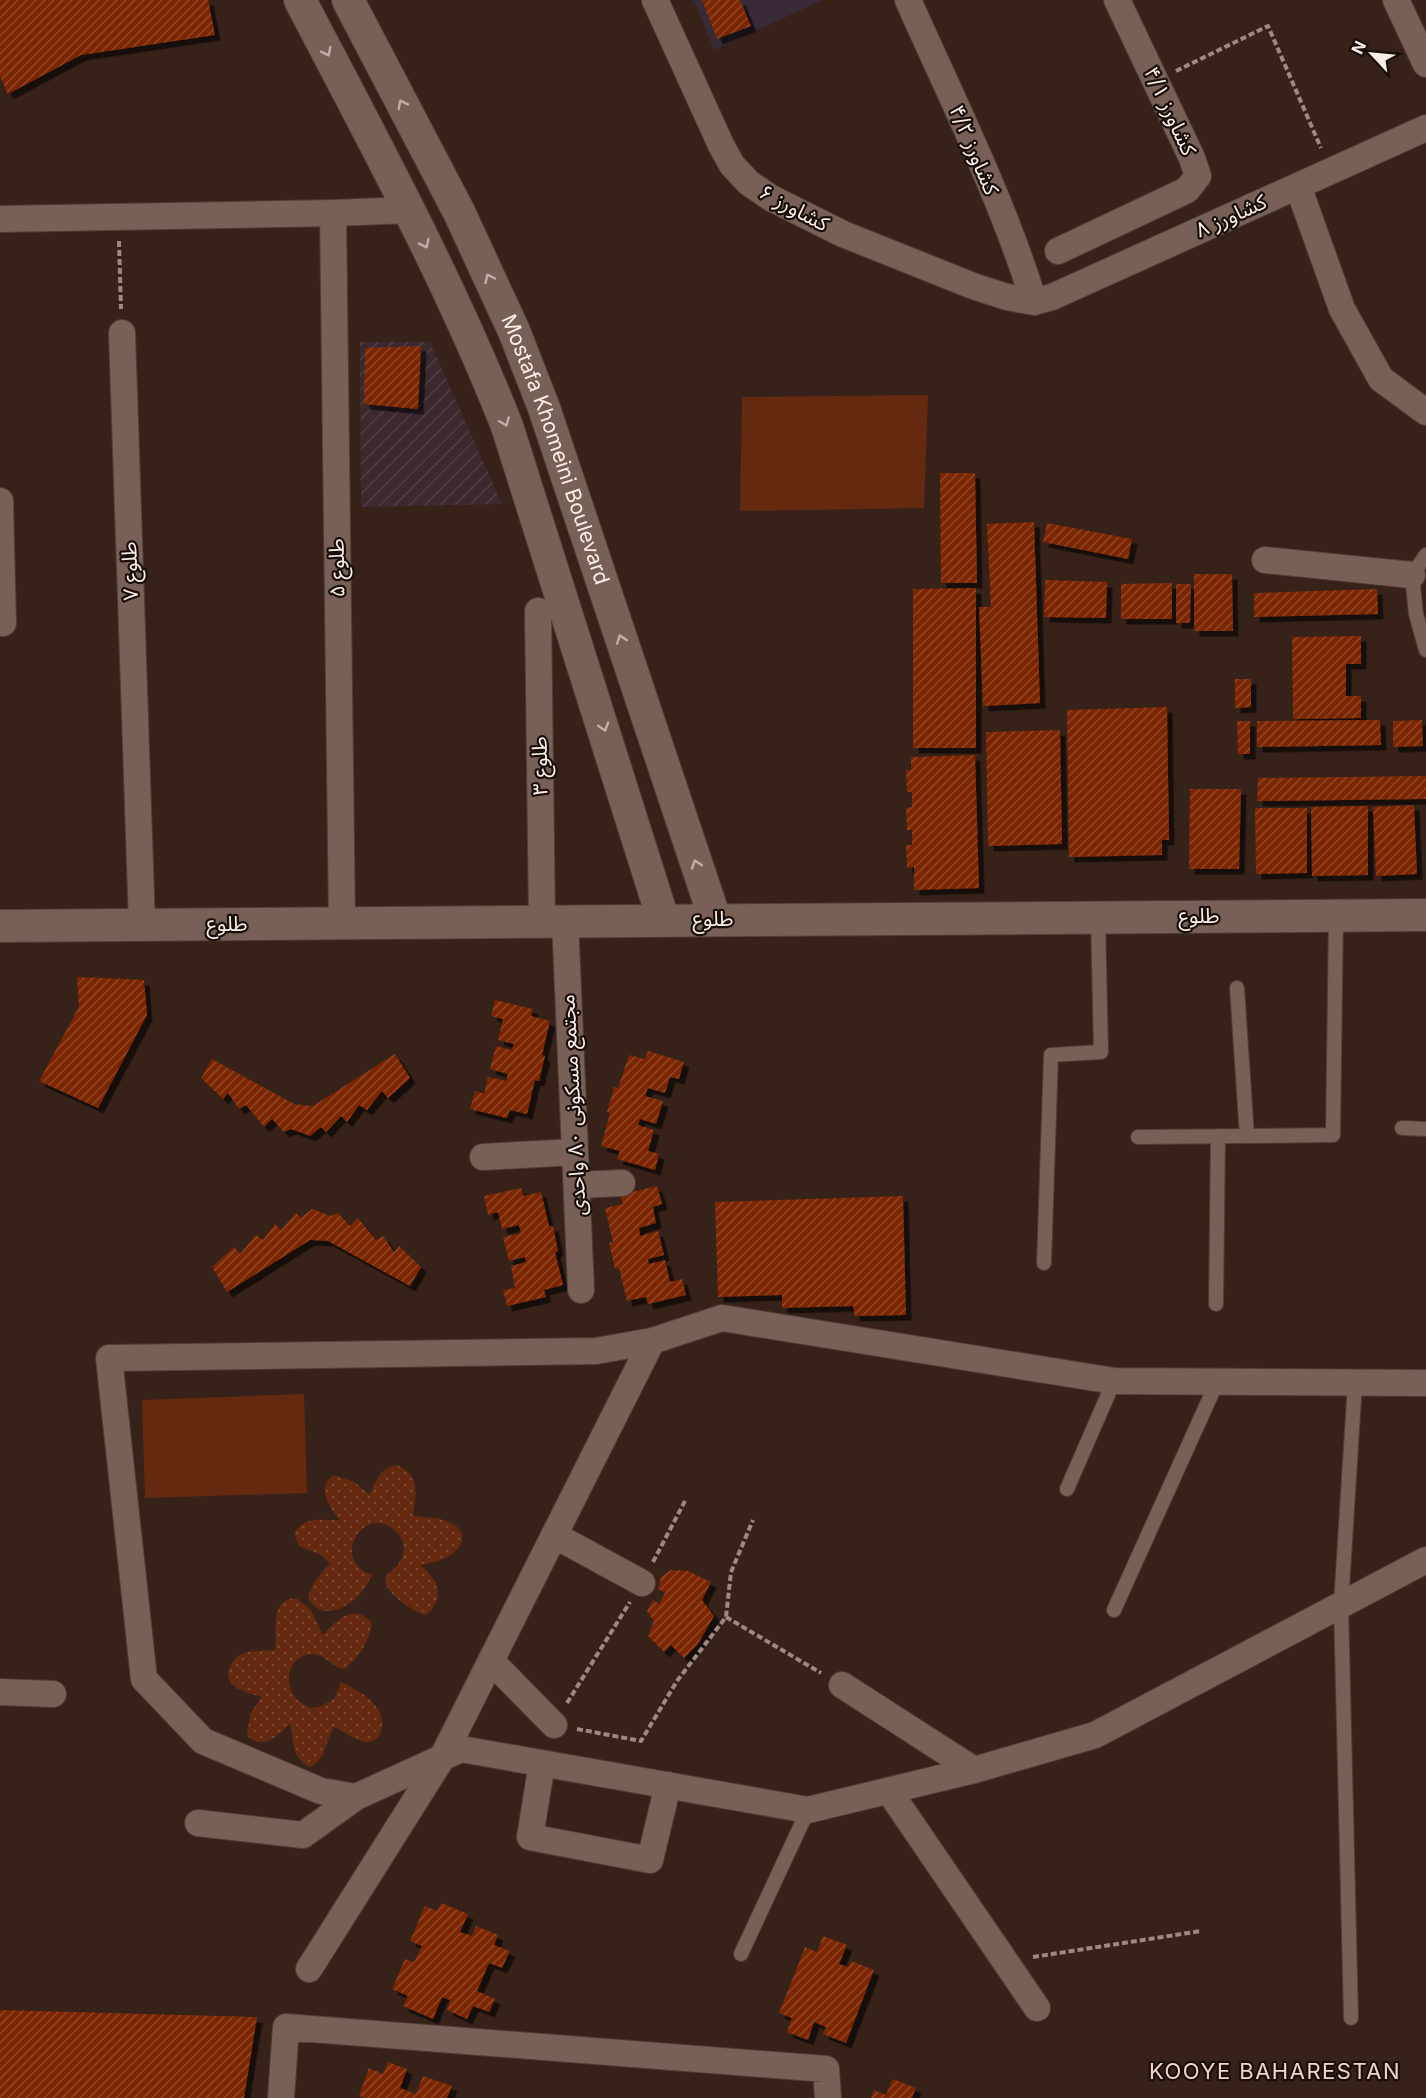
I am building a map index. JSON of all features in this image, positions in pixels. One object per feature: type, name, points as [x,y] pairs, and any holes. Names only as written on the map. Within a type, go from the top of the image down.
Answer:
[{"type":"street","name":"Mostafa Khomeini Boulevard","points":[[300,0],[409,210],[484,367],[507,426],[663,920]]},
{"type":"street","name":"Mostafa Khomeini Boulevard","points":[[348,0],[459,212],[514,331],[544,408],[715,919]]},
{"type":"street","name":"کشاورز ۶","points":[[655,0],[726,155],[748,183],[771,198],[843,234],[973,286],[1007,297],[1034,302]]},
{"type":"street","name":"کشاورز ۴/۲","points":[[908,0],[982,165],[1024,268],[1034,302]]},
{"type":"street","name":"کشاورز ۴/۱","points":[[1058,251],[1187,190],[1197,176],[1192,158],[1117,0]]},
{"type":"street","points":[[1396,0],[1426,64]]},
{"type":"street","name":"کشاورز ۸","points":[[1034,302],[1052,297],[1426,128]]},
{"type":"street","points":[[1298,186],[1342,309],[1381,379],[1426,412]]},
{"type":"street","points":[[0,219],[409,210]]},
{"type":"street","name":"طلوع ۵","points":[[333,213],[342,923]]},
{"type":"street","name":"طلوع ۷","points":[[122,333],[142,925]]},
{"type":"street","points":[[0,501],[3,623],[0,623]]},
{"type":"street","points":[[1265,560],[1419,565]]},
{"type":"street","name":"طلوع ۳","points":[[538,610],[554,921]]},
{"type":"street","points":[[590,685],[632,672]]},
{"type":"street","name":"طلوع","points":[[0,926],[1426,915]]},
{"type":"street","name":"مجتمع مسکونی ۸۰ واحدی","points":[[554,921],[575,1152],[581,1290]]},
{"type":"street","points":[[483,1157],[575,1152]]},
{"type":"street","points":[[577,1185],[622,1183]]},
{"type":"street","points":[[356,1797],[321,1791],[203,1741],[144,1678],[109,1358],[596,1351],[652,1341],[722,1318],[1114,1381],[1426,1383]]},
{"type":"street","points":[[309,1969],[442,1758],[652,1341]]},
{"type":"street","points":[[554,1535],[642,1583]]},
{"type":"street","points":[[198,1823],[303,1835],[356,1797],[461,1749],[808,1810],[974,1770],[1095,1735],[1426,1560]]},
{"type":"street","points":[[491,1661],[554,1725]]},
{"type":"street","points":[[842,1685],[974,1770]]},
{"type":"street","points":[[0,1692],[53,1694]]},
{"type":"street","points":[[542,1763],[530,1837],[650,1860],[668,1785]]},
{"type":"street","points":[[889,1791],[1037,2008]]},
{"type":"street","points":[[281,2098],[286,2027],[826,2069],[828,2098]]},
{"type":"lane","points":[[1419,565],[1416,614],[1426,650]]},
{"type":"lane","points":[[1138,1137],[1333,1135],[1336,915]]},
{"type":"lane","points":[[1044,1263],[1051,1055],[1101,1052],[1098,917]]},
{"type":"lane","points":[[1237,988],[1247,1136]]},
{"type":"lane","points":[[1402,1128],[1426,1129]]},
{"type":"lane","points":[[1216,1304],[1218,1136]]},
{"type":"lane","points":[[1067,1489],[1114,1381]]},
{"type":"lane","points":[[1114,1610],[1217,1382]]},
{"type":"lane","points":[[1351,2018],[1341,1604],[1355,1383]]},
{"type":"lane","points":[[741,1954],[808,1810]]},
{"type":"path","points":[[1155,81],[1268,26],[1330,171]]},
{"type":"path","points":[[117,217],[122,333]]},
{"type":"path","points":[[686,1499],[642,1583],[554,1725],[641,1742],[677,1681],[726,1617],[731,1572],[753,1520]]},
{"type":"path","points":[[726,1617],[842,1685]]},
{"type":"path","points":[[1005,1961],[1201,1931]]},
{"type":"shaded area","points":[[694,0],[823,0],[714,50]]},
{"type":"shaded area","points":[[360,342],[430,342],[502,504],[361,507]]},
{"type":"shaded area","points":[[928,395],[924,508],[740,511],[742,397]]},
{"type":"shaded area","points":[[304,1394],[307,1493],[145,1498],[142,1400]]},
{"type":"shaded area","points":[[396,1465],[404,1469],[413,1479],[416,1492],[413,1515],[447,1521],[454,1524],[461,1533],[462,1542],[455,1552],[443,1559],[421,1565],[437,1585],[438,1595],[435,1605],[425,1615],[406,1605],[387,1587],[385,1581],[387,1575],[401,1560],[404,1546],[396,1532],[385,1524],[374,1523],[364,1528],[356,1536],[352,1546],[353,1557],[359,1567],[372,1575],[364,1588],[359,1595],[339,1609],[325,1611],[318,1609],[308,1597],[314,1582],[330,1563],[321,1555],[299,1546],[294,1533],[309,1521],[339,1520],[328,1503],[325,1492],[328,1480],[334,1475],[354,1482],[370,1495],[382,1472]]},
{"type":"shaded area","points":[[296,1598],[311,1610],[323,1635],[340,1619],[353,1614],[366,1617],[372,1624],[363,1649],[345,1669],[335,1666],[318,1655],[312,1654],[299,1658],[294,1663],[289,1676],[294,1696],[307,1706],[317,1707],[334,1699],[341,1682],[371,1700],[382,1722],[379,1736],[370,1742],[359,1740],[334,1727],[319,1760],[310,1767],[296,1754],[290,1724],[276,1737],[264,1742],[253,1740],[247,1735],[250,1714],[262,1697],[238,1689],[230,1681],[228,1675],[231,1665],[241,1654],[275,1650],[278,1611],[281,1604]]},
{"type":"building","points":[[0,0],[208,0],[215,35],[81,55],[8,94],[0,76]]},
{"type":"building","points":[[702,0],[740,0],[751,26],[717,39]]},
{"type":"building","points":[[421,346],[418,409],[364,404],[365,348]]},
{"type":"building","points":[[940,473],[975,473],[977,583],[941,583]]},
{"type":"building","points":[[1034,522],[1040,703],[983,706],[979,607],[991,607],[987,524]]},
{"type":"building","points":[[1047,523],[1132,539],[1128,559],[1043,542]]},
{"type":"building","points":[[1194,574],[1232,574],[1233,631],[1194,631]]},
{"type":"building","points":[[1045,580],[1107,582],[1106,618],[1044,617]]},
{"type":"building","points":[[1172,583],[1172,619],[1121,619],[1121,584]]},
{"type":"building","points":[[1176,584],[1191,584],[1190,623],[1176,623]]},
{"type":"building","points":[[976,588],[976,748],[913,748],[913,589]]},
{"type":"building","points":[[1377,589],[1378,614],[1254,617],[1254,593]]},
{"type":"building","points":[[1361,636],[1361,664],[1346,664],[1346,696],[1361,696],[1361,718],[1293,719],[1292,637]]},
{"type":"building","points":[[1235,679],[1251,679],[1251,707],[1235,708]]},
{"type":"building","points":[[1167,707],[1169,840],[1162,840],[1162,855],[1069,857],[1067,710]]},
{"type":"building","points":[[1380,720],[1381,745],[1257,747],[1257,721]]},
{"type":"building","points":[[1422,720],[1423,746],[1393,747],[1393,721]]},
{"type":"building","points":[[1237,721],[1250,721],[1250,754],[1238,754]]},
{"type":"building","points":[[1060,730],[1062,844],[988,846],[986,732]]},
{"type":"building","points":[[975,755],[979,888],[914,890],[914,867],[907,868],[906,845],[912,845],[912,830],[907,830],[906,808],[912,807],[912,792],[907,792],[906,770],[911,770],[911,757]]},
{"type":"building","points":[[1426,776],[1426,799],[1257,801],[1258,778]]},
{"type":"building","points":[[1190,789],[1241,789],[1239,869],[1189,869]]},
{"type":"building","points":[[1414,805],[1417,874],[1376,876],[1373,807]]},
{"type":"building","points":[[1368,806],[1368,875],[1312,876],[1311,807]]},
{"type":"building","points":[[1255,808],[1307,808],[1307,873],[1256,874]]},
{"type":"building","points":[[77,977],[144,980],[147,1015],[98,1108],[39,1081],[79,1007]]},
{"type":"building","points":[[495,1000],[533,1009],[531,1016],[550,1021],[539,1081],[535,1080],[527,1114],[510,1110],[507,1118],[470,1109],[475,1091],[484,1094],[488,1077],[506,1081],[508,1074],[490,1069],[496,1046],[512,1050],[514,1044],[498,1040],[503,1019],[491,1016]]},
{"type":"building","points":[[648,1051],[684,1062],[679,1079],[670,1077],[665,1093],[648,1088],[645,1096],[663,1101],[656,1124],[640,1119],[638,1125],[654,1130],[648,1151],[659,1154],[655,1170],[617,1159],[620,1151],[601,1146],[614,1087],[618,1088],[629,1055],[645,1059]]},
{"type":"building","points":[[395,1054],[410,1078],[388,1098],[382,1091],[367,1110],[359,1105],[347,1122],[341,1116],[326,1132],[321,1127],[310,1136],[291,1129],[284,1132],[272,1119],[264,1127],[246,1105],[239,1109],[228,1093],[223,1099],[201,1078],[212,1059],[294,1104],[313,1106]]},
{"type":"building","points":[[657,1186],[662,1204],[653,1207],[656,1223],[639,1228],[640,1236],[658,1231],[664,1255],[648,1259],[649,1264],[665,1260],[670,1282],[682,1279],[686,1295],[648,1304],[646,1297],[627,1301],[619,1268],[615,1269],[609,1243],[613,1242],[605,1208],[623,1204],[620,1195]]},
{"type":"building","points":[[521,1188],[523,1196],[541,1192],[549,1226],[553,1226],[558,1251],[555,1252],[563,1285],[544,1290],[546,1297],[507,1306],[503,1290],[515,1288],[511,1266],[526,1262],[525,1257],[509,1261],[503,1237],[521,1233],[519,1225],[502,1229],[498,1212],[488,1215],[484,1196]]},
{"type":"building","points":[[903,1196],[906,1315],[855,1316],[853,1306],[782,1308],[782,1295],[718,1297],[715,1202]]},
{"type":"building","points":[[312,1209],[331,1216],[338,1213],[350,1226],[358,1218],[376,1240],[383,1236],[394,1252],[399,1246],[421,1267],[410,1286],[328,1241],[310,1240],[227,1292],[212,1267],[234,1247],[240,1254],[256,1235],[263,1240],[275,1224],[281,1230],[296,1213],[301,1218]]},
{"type":"building","points":[[671,1570],[688,1571],[711,1582],[702,1600],[714,1616],[698,1644],[684,1658],[671,1645],[664,1652],[648,1636],[654,1621],[647,1611],[653,1600],[659,1604],[665,1593],[658,1589],[661,1577]]},
{"type":"building","points":[[441,1903],[468,1914],[460,1932],[472,1936],[476,1926],[498,1935],[494,1945],[510,1951],[502,1968],[489,1963],[477,1991],[495,1999],[489,2012],[473,2006],[467,2019],[447,2010],[450,2000],[442,1997],[433,2019],[403,2006],[408,1996],[392,1989],[405,1959],[414,1962],[422,1946],[410,1941],[425,1906],[437,1911]]},
{"type":"building","points":[[823,1936],[847,1945],[839,1964],[848,1967],[851,1961],[874,1970],[846,2043],[823,2034],[826,2027],[814,2022],[808,2040],[787,2032],[792,2018],[779,2013],[805,1947],[817,1952]]},
{"type":"building","points":[[0,2010],[257,2017],[244,2098],[0,2098]]},
{"type":"building","points":[[388,2062],[407,2069],[400,2088],[416,2094],[423,2076],[452,2086],[447,2098],[365,2098],[359,2096],[369,2068],[383,2074]]},
{"type":"building","points":[[893,2079],[916,2088],[912,2098],[871,2098],[874,2090],[886,2095]]},
{"type":"district","name":"KOOYE BAHARESTAN","points":[[1275,2071]]}]
